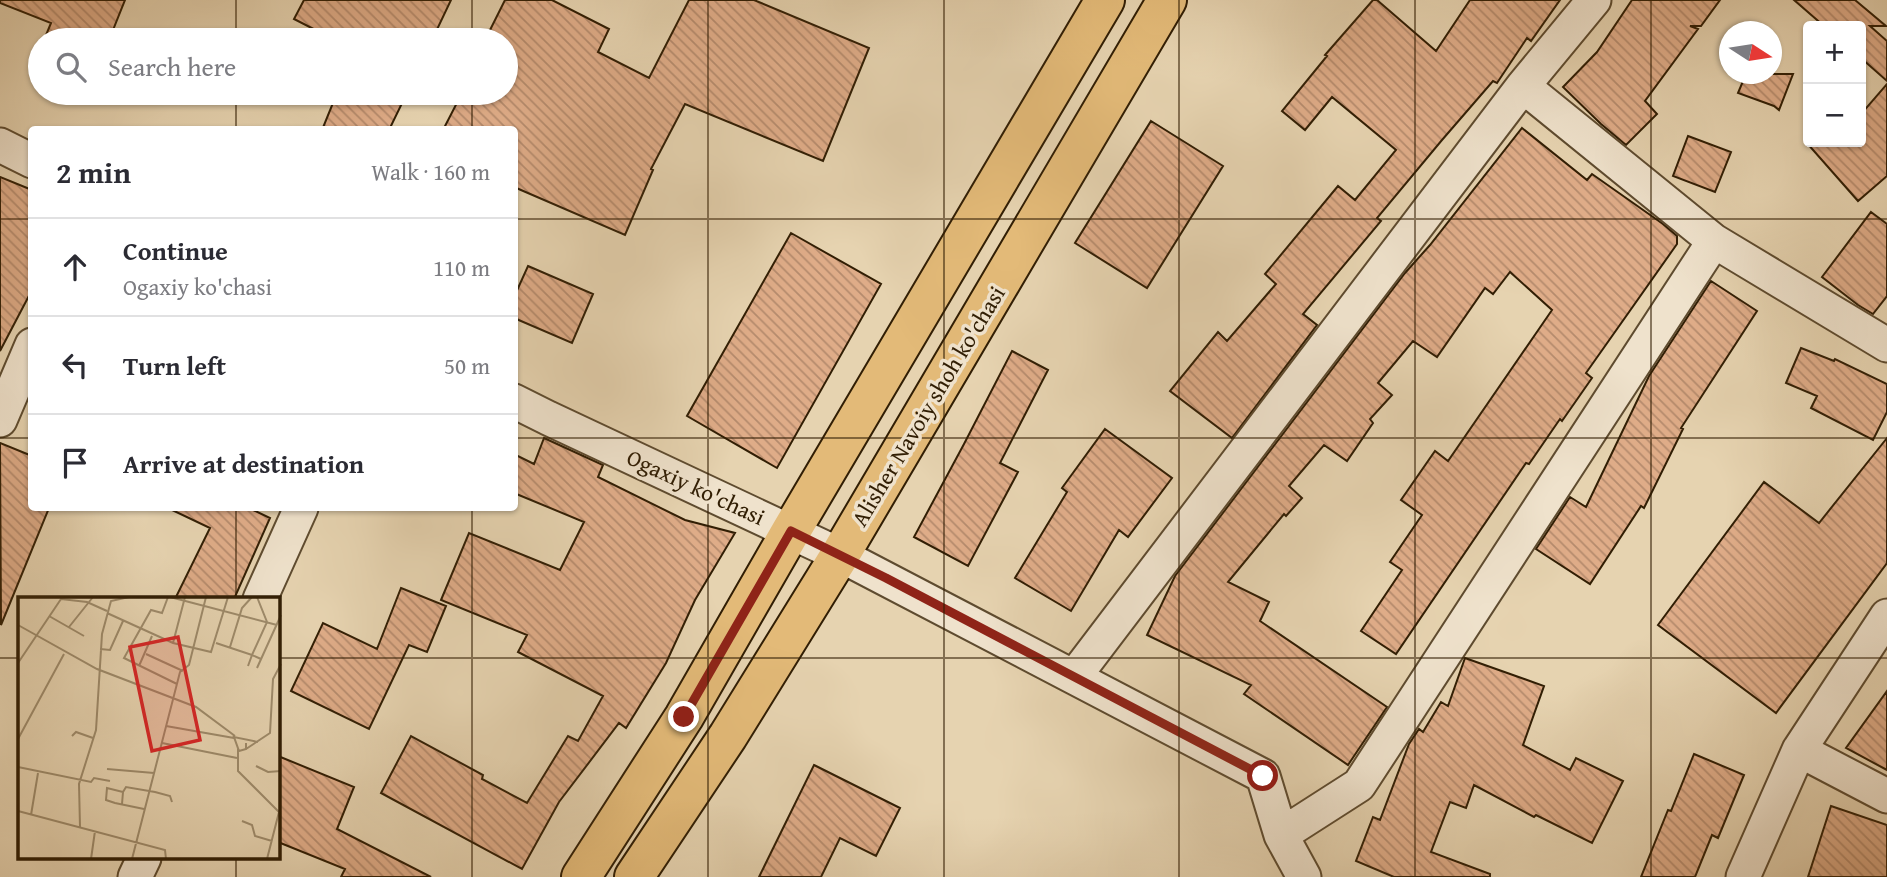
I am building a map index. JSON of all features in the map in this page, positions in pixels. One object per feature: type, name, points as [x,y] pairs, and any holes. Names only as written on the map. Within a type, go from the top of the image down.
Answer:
[{"type":"main road","points":[[581,877],[684,717],[1105,0]]},
{"type":"main road","name":"Alisher Navoiy shoh ko'chasi","points":[[634,877],[728,736],[840,555],[1167,0]]},
{"type":"street","points":[[1074,677],[1523,86],[1594,0]]},
{"type":"street","points":[[1523,86],[1714,241],[1887,345]]},
{"type":"street","points":[[0,145],[28,158]]},
{"type":"street","points":[[1281,835],[1359,785],[1714,241]]},
{"type":"street","points":[[0,420],[28,354]]},
{"type":"street","name":"Ogaxiy ko'chasi","points":[[518,403],[840,555],[1263,776],[1281,835],[1304,877]]},
{"type":"street","points":[[261,597],[300,511]]},
{"type":"street","points":[[1743,877],[1798,751],[1887,616]]},
{"type":"street","points":[[1798,751],[1887,796]]},
{"type":"street","points":[[135,877],[143,860]]},
{"type":"building","points":[[0,0],[125,0],[114,28],[49,28],[51,23],[0,3]]},
{"type":"building","points":[[304,0],[451,0],[438,28],[312,28],[294,19]]},
{"type":"building","points":[[505,0],[552,0],[609,29],[598,52],[649,78],[689,0],[754,0],[869,48],[823,161],[685,104],[651,169],[653,170],[625,235],[518,189],[518,126],[445,126],[456,105],[518,105],[518,28],[491,28]]},
{"type":"building","points":[[1373,0],[1377,0],[1436,51],[1470,0],[1560,0],[1531,41],[1527,38],[1497,83],[1493,81],[1442,140],[1377,218],[1381,221],[1303,314],[1317,325],[1232,438],[1170,391],[1218,332],[1227,341],[1276,284],[1265,274],[1338,186],[1355,200],[1396,150],[1332,97],[1305,130],[1282,111],[1327,56],[1325,55]]},
{"type":"building","points":[[1632,0],[1720,0],[1701,26],[1690,26],[1698,29],[1645,101],[1657,114],[1626,145],[1563,87],[1597,52]]},
{"type":"building","points":[[1794,0],[1855,0],[1886,26],[1870,26],[1887,41],[1887,81],[1866,62],[1866,21],[1818,21]]},
{"type":"building","points":[[1782,74],[1793,74],[1779,110],[1738,93],[1742,84],[1782,84]]},
{"type":"building","points":[[1887,84],[1887,176],[1858,201],[1810,147],[1866,147],[1866,108]]},
{"type":"building","points":[[332,105],[401,105],[391,126],[324,126]]},
{"type":"building","points":[[1151,121],[1223,166],[1147,288],[1075,243]]},
{"type":"building","points":[[1522,128],[1587,180],[1592,174],[1663,224],[1677,236],[1677,244],[1586,373],[1592,378],[1529,464],[1526,463],[1396,654],[1361,631],[1402,570],[1390,562],[1422,515],[1401,500],[1435,451],[1448,461],[1552,310],[1510,272],[1493,294],[1485,288],[1437,357],[1413,341],[1378,383],[1392,395],[1370,419],[1373,423],[1347,461],[1324,445],[1289,486],[1302,498],[1286,516],[1284,514],[1228,582],[1269,602],[1260,621],[1387,707],[1348,765],[1244,694],[1251,685],[1147,635],[1175,576],[1405,273]]},
{"type":"building","points":[[1688,136],[1731,152],[1715,192],[1673,176]]},
{"type":"building","points":[[0,177],[28,188],[28,298],[0,351]]},
{"type":"building","points":[[1871,212],[1887,224],[1887,296],[1873,314],[1822,277]]},
{"type":"building","points":[[791,233],[881,284],[777,468],[687,416]]},
{"type":"building","points":[[528,266],[593,294],[572,343],[518,320],[518,288]]},
{"type":"building","points":[[1711,281],[1757,311],[1681,428],[1683,429],[1644,508],[1641,506],[1590,584],[1536,549],[1570,497],[1586,507],[1649,376]]},
{"type":"building","points":[[1801,348],[1834,361],[1835,359],[1887,384],[1887,412],[1873,440],[1811,408],[1817,396],[1786,383]]},
{"type":"building","points":[[1012,351],[1048,370],[1000,463],[1018,472],[968,566],[914,537]]},
{"type":"building","points":[[1105,429],[1172,478],[1128,537],[1119,530],[1071,611],[1015,578],[1067,492],[1062,488]]},
{"type":"building","points":[[544,438],[603,465],[598,477],[685,520],[735,533],[695,600],[666,663],[626,728],[619,723],[559,802],[522,869],[381,793],[411,736],[483,775],[482,779],[527,803],[568,736],[578,741],[603,696],[518,652],[527,635],[441,600],[469,533],[560,570],[584,522],[518,495],[518,456],[534,464]]},
{"type":"building","points":[[1887,438],[1887,563],[1776,713],[1658,625],[1764,482],[1819,523]]},
{"type":"building","points":[[0,443],[28,454],[28,511],[48,511],[1,625]]},
{"type":"building","points":[[174,511],[255,511],[270,518],[235,597],[176,597],[210,528]]},
{"type":"building","points":[[401,588],[446,606],[427,652],[409,645],[369,729],[291,691],[323,623],[377,649]]},
{"type":"building","points":[[1465,658],[1544,686],[1523,745],[1570,770],[1576,758],[1623,781],[1592,843],[1536,815],[1534,817],[1474,785],[1466,808],[1450,802],[1431,852],[1490,874],[1490,877],[1394,877],[1356,861],[1373,817],[1380,820],[1409,744],[1419,729],[1423,732],[1441,702],[1448,706]]},
{"type":"building","points":[[1887,691],[1887,770],[1846,748]]},
{"type":"building","points":[[1694,754],[1744,775],[1718,838],[1712,835],[1695,877],[1641,877],[1668,810],[1671,811]]},
{"type":"building","points":[[280,757],[354,787],[337,829],[431,877],[341,877],[345,869],[280,843]]},
{"type":"building","points":[[814,765],[900,808],[876,856],[840,838],[821,877],[759,877]]},
{"type":"building","points":[[1831,806],[1887,825],[1887,877],[1808,877]]},
{"type":"route","points":[[684,717],[791,531],[1263,776]]}]
